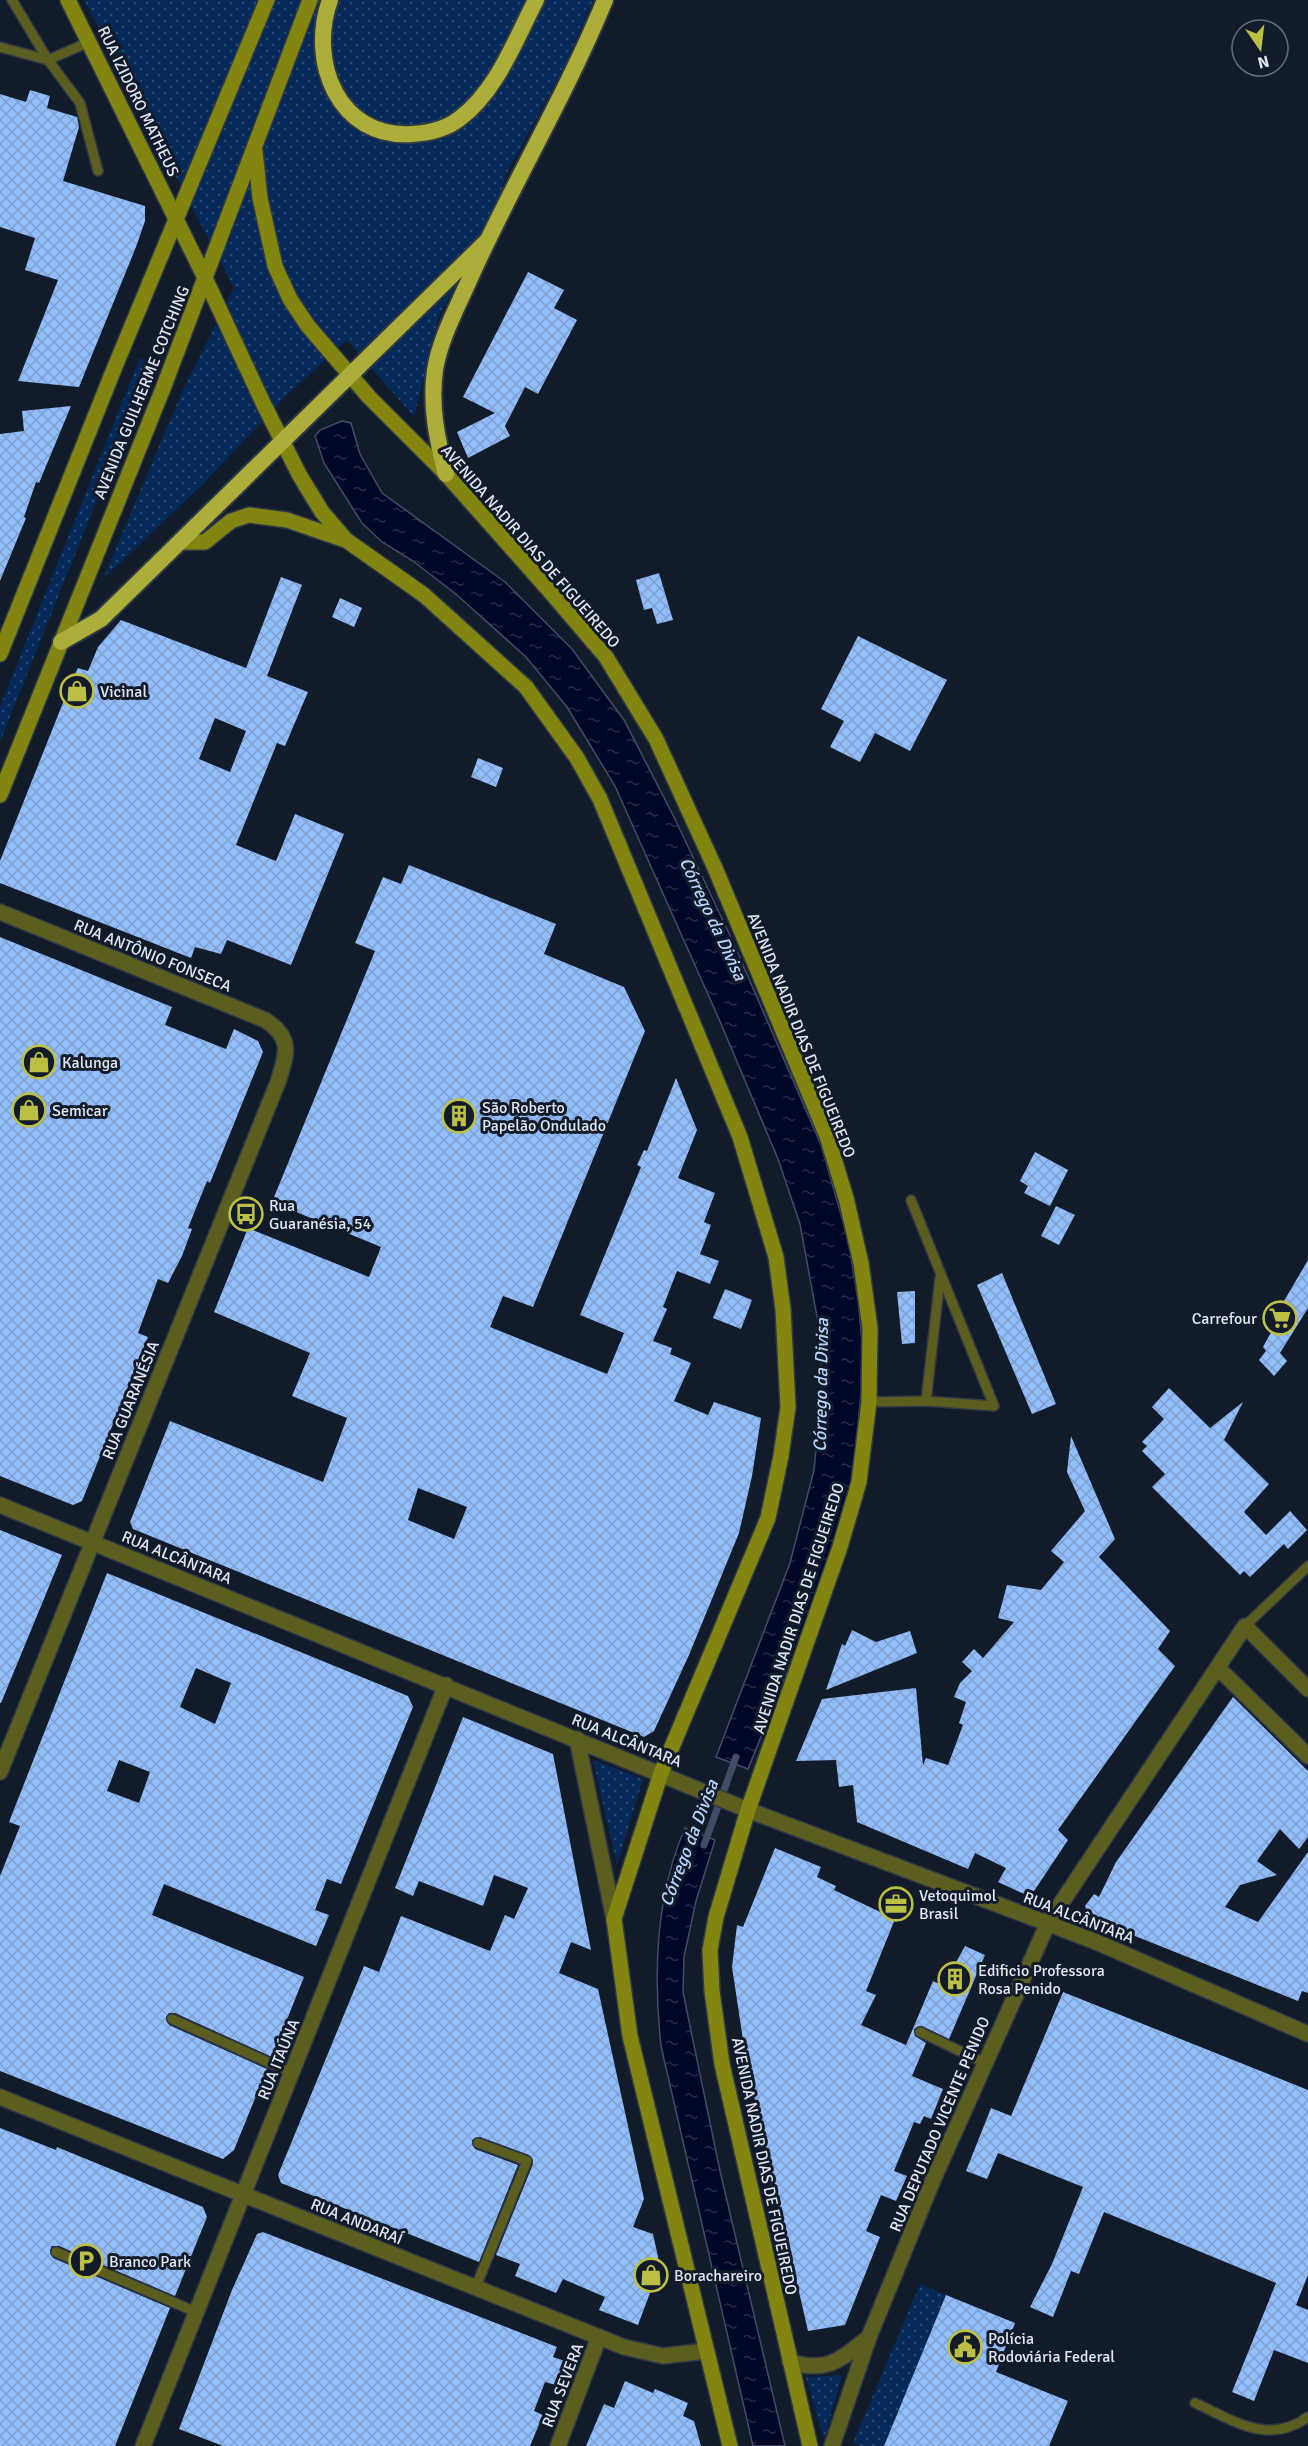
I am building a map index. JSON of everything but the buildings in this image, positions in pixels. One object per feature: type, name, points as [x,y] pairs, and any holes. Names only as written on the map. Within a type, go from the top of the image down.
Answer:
[{"type":"highway","points":[[330,0],[323,39],[324,68],[333,92],[351,114],[379,129],[404,135],[431,133],[459,119],[486,93],[536,0]]},
{"type":"highway","points":[[446,474],[432,410],[435,369],[441,346],[487,242],[578,64],[604,0]]},
{"type":"highway","points":[[61,642],[101,619],[487,242]]},
{"type":"main road","name":"RUA IZIDORO MATHEUS","points":[[68,0],[206,278]]},
{"type":"main road","name":"AVENIDA GUILHERME COTCHING","points":[[0,654],[176,218],[267,0]]},
{"type":"main road","name":"AVENIDA GUILHERME COTCHING","points":[[0,795],[206,278],[310,0]]},
{"type":"main road","name":"AVENIDA NADIR DIAS DE FIGUEIREDO","points":[[255,151],[260,198],[275,266],[290,298],[308,326],[382,410],[446,474],[606,657],[656,739],[715,868],[827,1136],[846,1198],[861,1263],[870,1328],[869,1402],[859,1482],[840,1547],[748,1810],[716,1917],[710,1950],[712,1991],[722,2064],[810,2446]]},
{"type":"main road","points":[[206,278],[283,441],[322,512],[346,540],[424,595],[496,658],[526,687],[577,758],[600,799],[740,1137],[773,1246],[783,1309],[788,1407],[768,1518],[661,1773],[614,1919],[630,2036],[730,2446]]},
{"type":"main road","points":[[180,542],[205,542],[231,521],[249,515],[287,520],[346,540]]},
{"type":"street","name":"RUA ANTÔNIO FONSECA","points":[[0,912],[265,1020],[278,1028],[286,1041]]},
{"type":"street","name":"RUA GUARANÉSIA","points":[[0,1772],[278,1082],[285,1060],[286,1041]]},
{"type":"street","name":"RUA ALCÂNTARA","points":[[0,1505],[577,1738],[748,1810],[1130,1956],[1308,2034]]},
{"type":"street","name":"RUA DEPUTADO VICENTE PENIDO","points":[[832,2446],[869,2337],[933,2180],[1047,1923],[1245,1626]]},
{"type":"street","points":[[1245,1626],[1308,1689]]},
{"type":"street","points":[[1219,1668],[1308,1756]]},
{"type":"street","name":"RUA ITAÚNA","points":[[143,2446],[446,1685]]},
{"type":"street","points":[[577,1738],[614,1919]]},
{"type":"street","name":"RUA ANDARAÍ","points":[[0,2097],[599,2337],[642,2352],[663,2356],[706,2351]]},
{"type":"street","name":"RUA SEVERA","points":[[558,2446],[599,2337]]},
{"type":"street","points":[[790,2362],[808,2367],[832,2364],[869,2337]]},
{"type":"lane","points":[[12,0],[48,60],[80,103],[98,171]]},
{"type":"lane","points":[[0,47],[48,60],[89,42]]},
{"type":"lane","points":[[869,1402],[926,1401],[994,1406],[910,1200]]},
{"type":"lane","points":[[926,1401],[941,1276]]},
{"type":"lane","points":[[1245,1626],[1308,1566]]},
{"type":"lane","points":[[172,2019],[292,2073]]},
{"type":"lane","points":[[920,2032],[985,2063]]},
{"type":"lane","points":[[475,2289],[527,2161],[478,2143]]},
{"type":"lane","points":[[56,2252],[196,2312]]},
{"type":"lane","points":[[1195,2403],[1259,2431],[1287,2428],[1308,2417]]},
{"type":"shaded area","points":[[84,0],[593,0],[564,67],[506,175],[489,227],[439,315],[414,417],[347,340],[287,395],[202,485],[103,579],[181,394],[234,288]]},
{"type":"shaded area","points":[[140,358],[152,363],[0,742],[0,707]]},
{"type":"shaded area","points":[[593,1760],[643,1779],[617,1865]]},
{"type":"shaded area","points":[[920,2284],[946,2295],[884,2446],[861,2446],[853,2443]]},
{"type":"shaded area","points":[[842,2375],[824,2440],[806,2377]]},
{"type":"water","points":[[342,421],[351,423],[360,454],[382,493],[505,582],[572,649],[624,720],[675,819],[733,942],[821,1145],[848,1239],[858,1300],[864,1361],[852,1489],[819,1592],[748,1769],[716,1757],[790,1563],[814,1470],[822,1392],[820,1333],[800,1224],[778,1159],[719,1019],[615,786],[567,707],[526,657],[457,595],[413,561],[382,542],[362,523],[324,463],[315,436],[320,430]]},
{"type":"water","points":[[685,1828],[715,1840],[696,1901],[684,1957],[683,1992],[720,2171],[785,2446],[753,2446],[661,2046],[657,1963],[662,1908],[667,1881]]},
{"type":"waterway","name":"Córrego da Divisa","points":[[704,1845],[736,1757]]},
{"type":"place","name":"Vicinal","points":[[77,691]]},
{"type":"place","name":"Kalunga","points":[[39,1062]]},
{"type":"place","name":"Semicar","points":[[29,1110]]},
{"type":"place","name":"São Roberto Papelão Ondulado","points":[[459,1116]]},
{"type":"place","name":"Rua Guaranésia, 54","points":[[246,1214]]},
{"type":"place","name":"Carrefour","points":[[1280,1318]]},
{"type":"place","name":"Vetoquimol Brasil","points":[[896,1904]]},
{"type":"place","name":"Edificio Professora Rosa Penido","points":[[955,1979]]},
{"type":"place","name":"Branco Park","points":[[86,2261]]},
{"type":"place","name":"Borachareiro","points":[[651,2275]]},
{"type":"place","name":"Polícia Rodoviária Federal","points":[[965,2347]]}]
